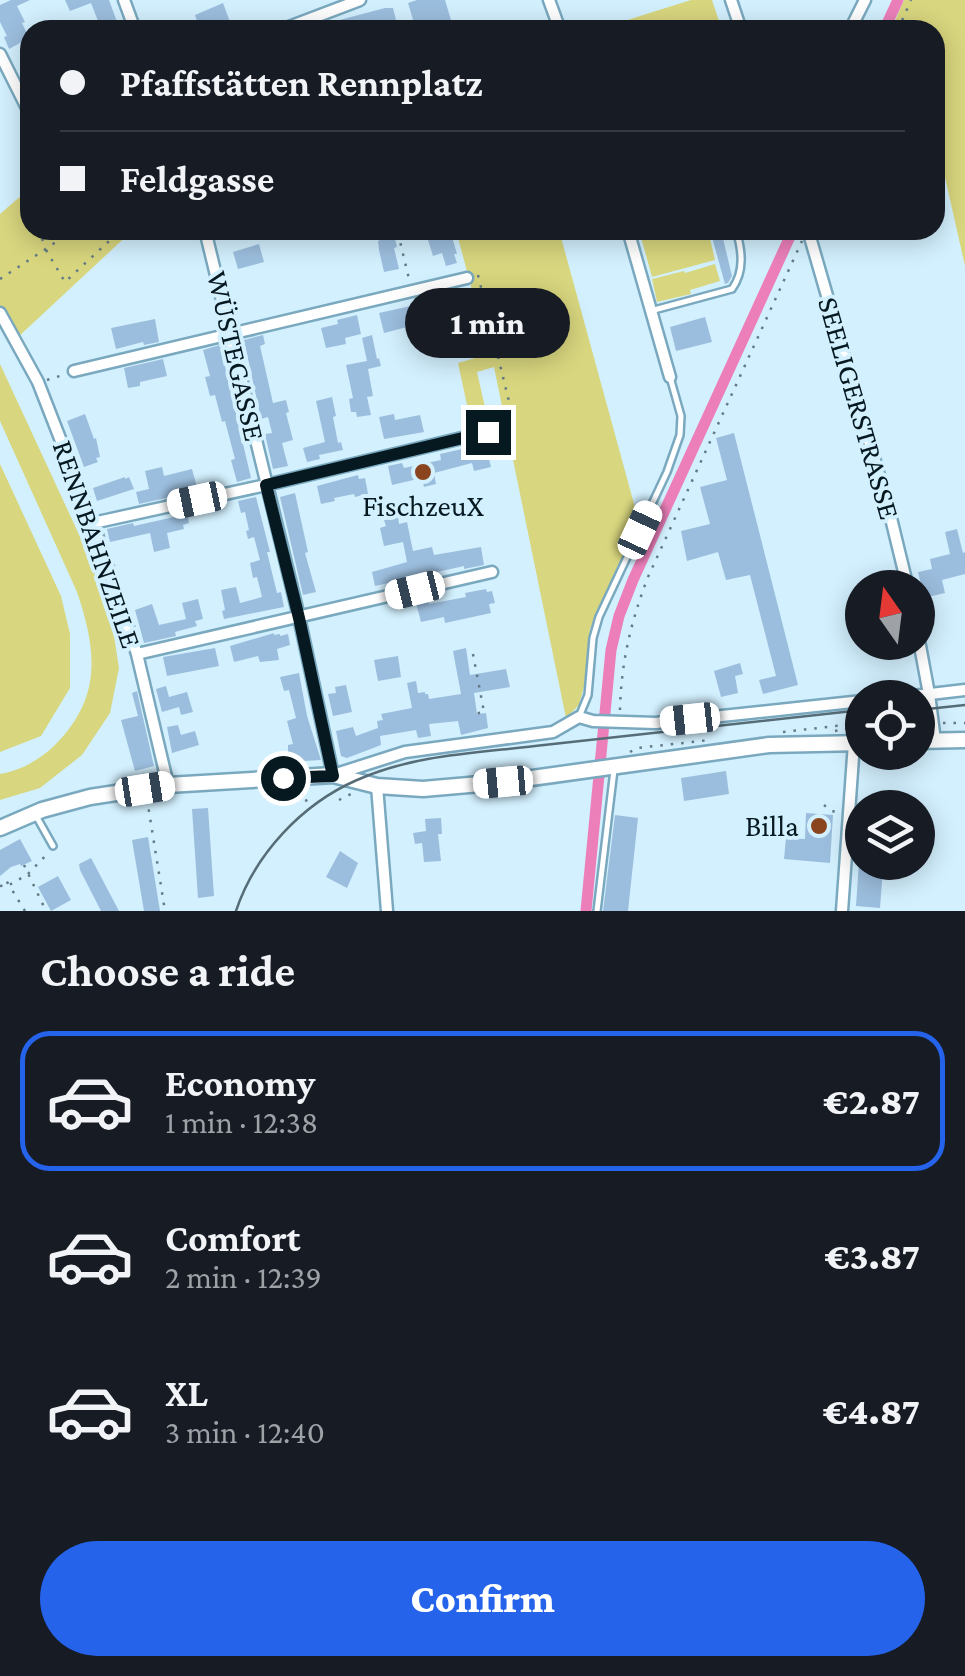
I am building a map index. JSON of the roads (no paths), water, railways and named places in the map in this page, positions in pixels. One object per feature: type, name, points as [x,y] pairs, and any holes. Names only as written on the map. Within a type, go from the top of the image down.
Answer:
[{"type":"street","points":[[307,20],[360,0]]},
{"type":"street","points":[[0,54],[20,94]]},
{"type":"street","name":"WÜSTEGASSE","points":[[208,240],[333,776]]},
{"type":"street","points":[[631,240],[670,377]]},
{"type":"street","name":"SEELIGERSTRASSE","points":[[810,240],[904,570]]},
{"type":"street","points":[[74,372],[467,278]]},
{"type":"street","name":"RENNBAHNZEILE","points":[[0,313],[38,382],[93,523],[137,654],[168,785]]},
{"type":"street","points":[[93,523],[488,432]]},
{"type":"street","points":[[137,654],[492,572]]},
{"type":"street","points":[[935,693],[965,690]]},
{"type":"street","points":[[0,828],[34,813],[90,797],[168,785],[333,776],[405,752],[553,732],[578,718],[656,723],[845,703]]},
{"type":"street","points":[[935,741],[965,740]]},
{"type":"street","points":[[333,776],[377,786],[423,790],[769,745],[845,743]]},
{"type":"street","points":[[842,911],[855,770]]},
{"type":"street","points":[[377,786],[387,911]]},
{"type":"lane","points":[[651,311],[732,289],[742,260],[738,240]]},
{"type":"lane","points":[[578,718],[588,695],[593,638],[599,617],[667,472],[680,435],[681,416],[670,377]]},
{"type":"lane","points":[[596,911],[612,767]]},
{"type":"lane","points":[[34,813],[52,846]]},
{"type":"waterway","points":[[889,20],[898,0]]},
{"type":"waterway","points":[[586,911],[611,650],[619,616],[788,240]]},
{"type":"tram line","points":[[935,708],[965,705]]},
{"type":"tram line","points":[[236,911],[255,870],[283,833],[337,790],[379,771],[449,756],[845,712]]},
{"type":"place","name":"FischzeuX","points":[[423,472]]},
{"type":"place","name":"Billa","points":[[819,826]]}]
